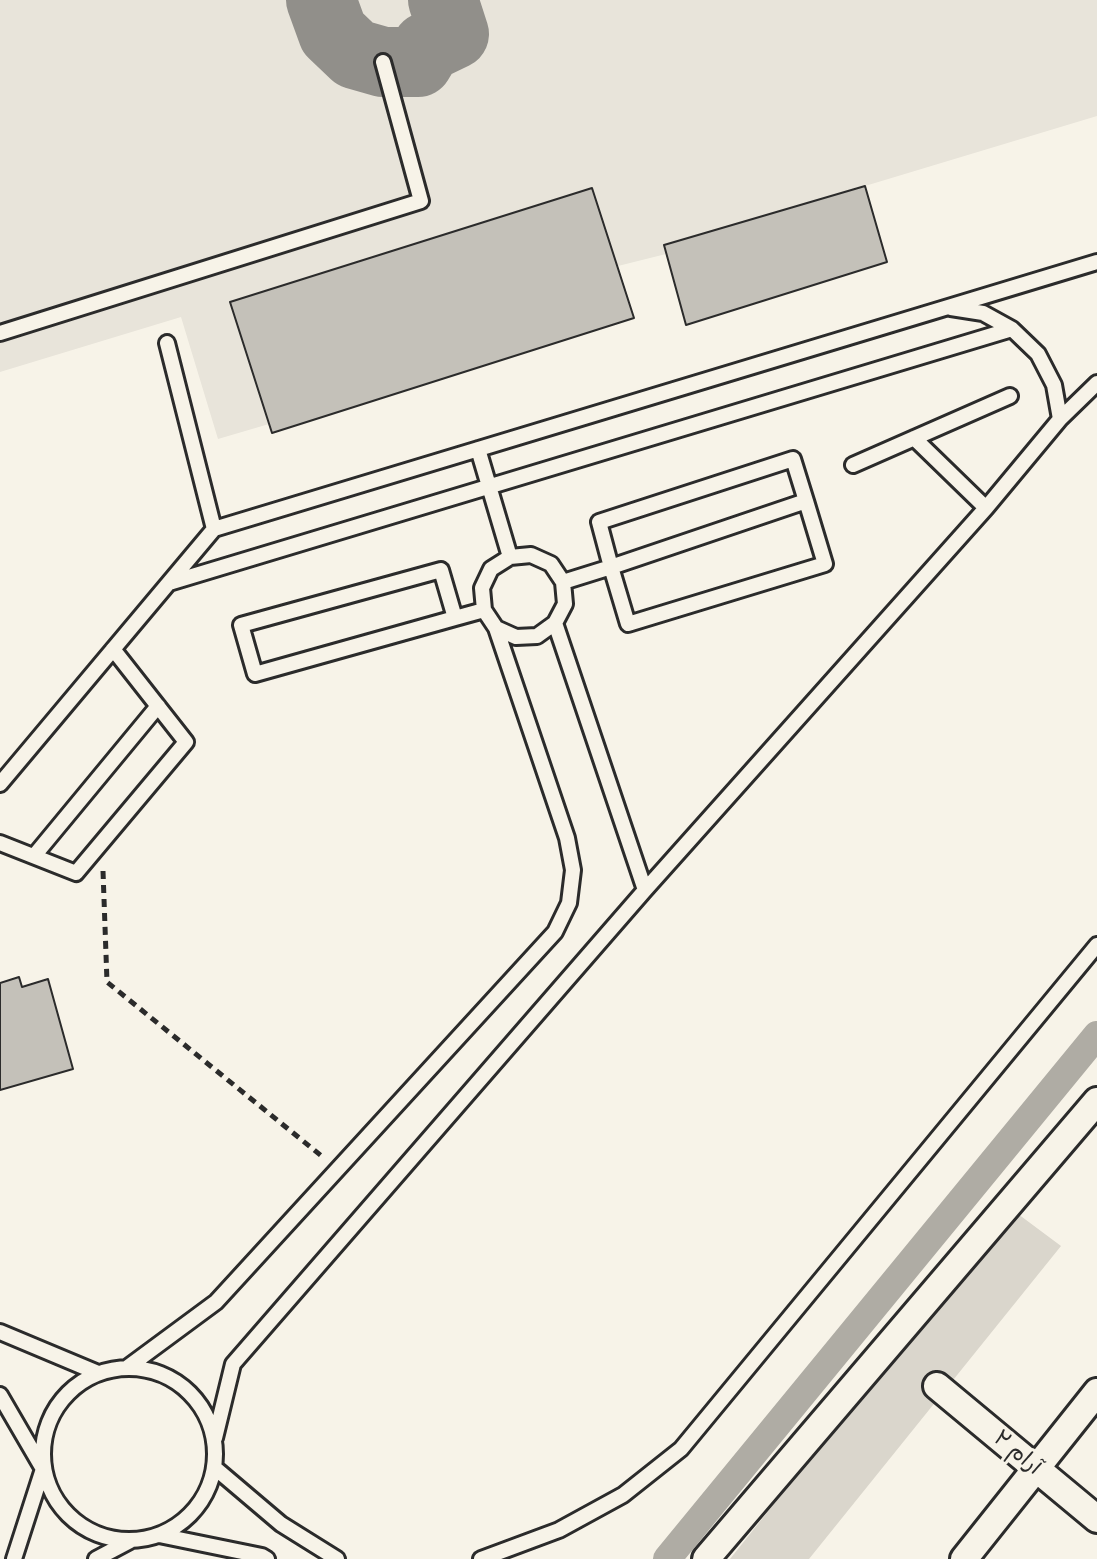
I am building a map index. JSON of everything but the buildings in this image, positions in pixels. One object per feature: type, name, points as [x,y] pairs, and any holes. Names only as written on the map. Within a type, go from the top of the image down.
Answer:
[{"type":"street","points":[[706,1559],[1097,1101]]},
{"type":"street","name":"آرام ۲","points":[[937,1386],[1097,1519]]},
{"type":"street","points":[[964,1559],[1097,1392]]},
{"type":"lane","points":[[0,333],[421,201],[383,62]]},
{"type":"lane","points":[[0,784],[214,529],[1096,263]]},
{"type":"lane","points":[[948,307],[983,313],[1012,329],[1038,354],[1054,385],[1060,419]]},
{"type":"lane","points":[[168,583],[1012,329]]},
{"type":"lane","points":[[167,343],[214,529]]},
{"type":"lane","points":[[96,1559],[130,1541],[159,1535],[185,1520],[205,1497],[215,1468],[215,1438],[233,1364],[645,890],[986,508],[1060,419],[1097,383]]},
{"type":"lane","points":[[853,465],[1010,396]]},
{"type":"lane","points":[[914,438],[986,508]]},
{"type":"lane","points":[[478,449],[510,557]]},
{"type":"lane","points":[[793,459],[806,501],[825,564],[628,624],[599,522],[793,459]]},
{"type":"lane","points":[[563,582],[806,501]]},
{"type":"lane","points":[[128,1367],[216,1302],[555,932],[569,903],[573,870],[567,838],[496,628],[484,610],[482,588],[491,569],[510,557],[531,555],[551,564],[563,582],[565,604],[555,623],[537,636],[516,637],[496,628]]},
{"type":"lane","points":[[455,618],[441,570],[241,625],[255,674],[484,610]]},
{"type":"lane","points":[[555,623],[645,890]]},
{"type":"lane","points":[[0,843],[76,873],[186,742],[113,649]]},
{"type":"lane","points":[[34,856],[158,706]]},
{"type":"lane","points":[[481,1559],[572,1523],[623,1495],[681,1449],[1097,945]]},
{"type":"lane","points":[[0,1332],[98,1373]]},
{"type":"lane","points":[[14,1559],[43,1469],[43,1439],[53,1411],[72,1388],[98,1373],[128,1367],[158,1372],[184,1387],[204,1410],[215,1438]]},
{"type":"lane","points":[[0,1395],[43,1469],[54,1498],[73,1521],[100,1536],[130,1541]]},
{"type":"lane","points":[[215,1468],[281,1524],[337,1559]]},
{"type":"lane","points":[[159,1535],[267,1559]]},
{"type":"path","points":[[102,842],[107,982],[337,1169]]},
{"type":"shaded area","points":[[0,0],[1097,0],[1097,116],[865,186],[887,262],[686,325],[666,254],[618,266],[634,318],[272,433],[269,424],[218,439],[181,317],[0,372]]},
{"type":"shaded area","points":[[1010,1208],[1061,1246],[809,1559],[730,1559]]},
{"type":"waterway","points":[[667,1559],[1097,1035]]},
{"type":"taxiway","points":[[321,0],[333,33],[355,54],[383,62],[418,62],[427,47],[454,34],[443,0]]}]
